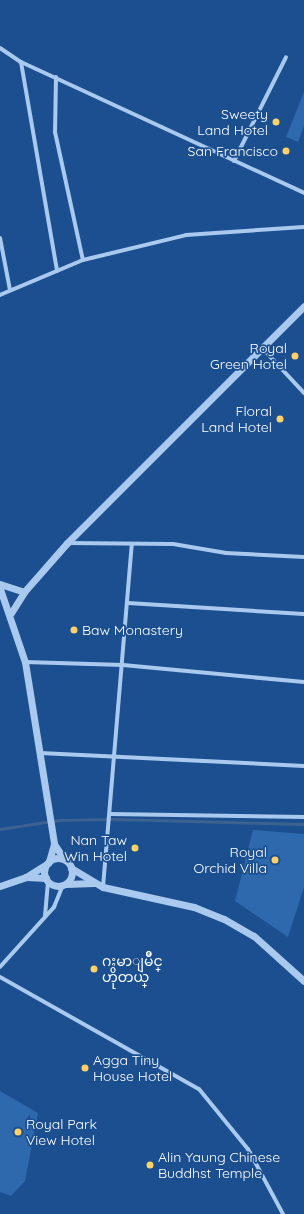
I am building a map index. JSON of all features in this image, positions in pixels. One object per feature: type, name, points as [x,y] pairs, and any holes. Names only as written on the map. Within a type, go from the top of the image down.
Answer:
[{"type":"street","points":[[0,48],[21,62],[304,192]]},
{"type":"street","points":[[234,161],[286,57]]},
{"type":"street","points":[[21,62],[57,271]]},
{"type":"street","points":[[56,77],[55,132],[83,260]]},
{"type":"street","points":[[0,295],[83,260],[186,235],[304,227]]},
{"type":"street","points":[[0,238],[10,290]]},
{"type":"street","points":[[11,614],[24,592],[67,543],[264,350],[304,306]]},
{"type":"street","points":[[264,350],[304,393]]},
{"type":"street","points":[[67,543],[173,544],[226,553],[304,558]]},
{"type":"street","points":[[103,886],[124,665],[132,544]]},
{"type":"street","points":[[0,584],[24,592]]},
{"type":"street","points":[[0,589],[11,614],[25,662],[54,844],[64,860],[71,868],[94,883],[194,907],[224,919],[254,936],[304,981]]},
{"type":"street","points":[[128,603],[304,614]]},
{"type":"street","points":[[25,662],[124,665],[304,682]]},
{"type":"street","points":[[40,753],[115,755],[304,766]]},
{"type":"street","points":[[110,815],[304,818]]},
{"type":"street","points":[[45,916],[48,863],[54,844]]},
{"type":"street","points":[[0,886],[26,877],[48,863],[64,860]]},
{"type":"street","points":[[0,967],[54,907],[71,868]]},
{"type":"street","points":[[26,877],[64,884],[94,883]]},
{"type":"street","points":[[0,977],[199,1089],[248,1149],[283,1214]]},
{"type":"shaded area","points":[[304,92],[304,126],[298,142],[286,137]]},
{"type":"shaded area","name":"Royal Orchid Villa","points":[[253,830],[304,834],[304,887],[288,937],[235,901]]},
{"type":"shaded area","name":"Royal Park View Hotel","points":[[0,1091],[38,1113],[25,1181],[11,1196],[0,1192]]},
{"type":"waterway","points":[[0,829],[58,820],[113,819],[304,824]]},
{"type":"place","name":"Sweety Land Hotel","points":[[276,122]]},
{"type":"place","name":"San Francisco","points":[[286,151]]},
{"type":"place","name":"Royal Green Hotel","points":[[295,356]]},
{"type":"place","name":"Floral Land Hotel","points":[[280,419]]},
{"type":"place","name":"Baw Monastery","points":[[74,630]]},
{"type":"place","name":"Nan Taw Win Hotel","points":[[135,848]]},
{"type":"place","name":"Royal Orchid Villa","points":[[275,860]]},
{"type":"place","name":"ဂႏမာျမိဳင္ ဟိုတယ္","points":[[94,969]]},
{"type":"place","name":"Agga Tiny House Hotel","points":[[85,1068]]},
{"type":"place","name":"Royal Park View Hotel","points":[[18,1132]]},
{"type":"place","name":"Alin Yaung Chinese Buddhst Temple","points":[[150,1165]]}]
